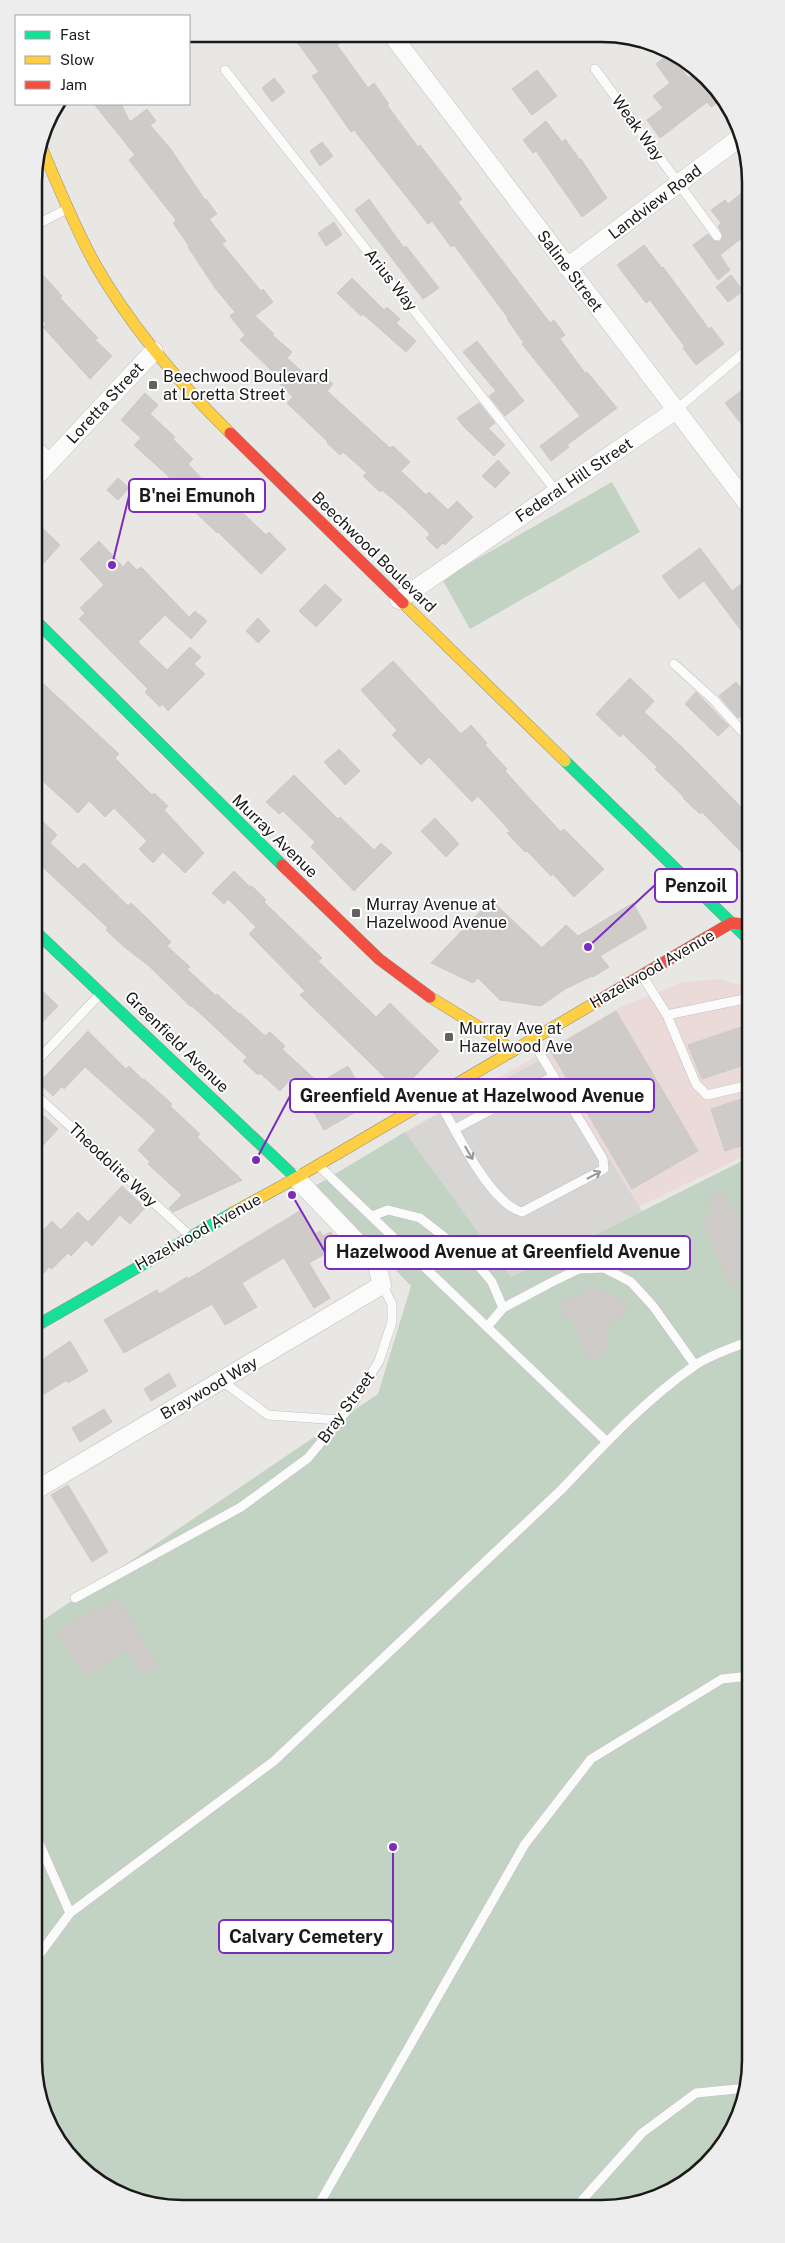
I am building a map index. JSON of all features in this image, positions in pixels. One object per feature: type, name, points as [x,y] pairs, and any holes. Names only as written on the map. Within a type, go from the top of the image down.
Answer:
[{"type":"main road","name":"Beechwood Boulevard","points":[[45,156],[67,209],[95,264],[154,351],[194,398],[742,933]]},
{"type":"main road","name":"Murray Avenue","points":[[43,628],[265,849],[379,958],[417,989],[492,1035],[512,1051]]},
{"type":"main road","points":[[731,922],[742,924]]},
{"type":"main road","name":"Hazelwood Avenue","points":[[42,1322],[190,1236],[296,1178],[731,922]]},
{"type":"main road","name":"Greenfield Avenue","points":[[43,939],[296,1178]]},
{"type":"street","name":"Saline Street","points":[[397,42],[742,497]]},
{"type":"street","name":"Landview Road","points":[[567,267],[736,141]]},
{"type":"street","name":"Loretta Street","points":[[43,469],[154,351]]},
{"type":"street","name":"Federal Hill Street","points":[[399,600],[676,410]]},
{"type":"street","name":"Hazelwood Avenue","points":[[731,922],[742,916]]},
{"type":"street","name":"Bray Street","points":[[296,1178],[376,1262],[382,1285]]},
{"type":"street","name":"Braywood Way","points":[[42,1486],[382,1285]]},
{"type":"lane","name":"Weak Way","points":[[594,69],[717,236]]},
{"type":"lane","name":"Arius Way","points":[[225,70],[556,491]]},
{"type":"lane","points":[[43,221],[67,209]]},
{"type":"lane","name":"Federal Hill Street","points":[[676,410],[742,354]]},
{"type":"lane","points":[[43,451],[52,460]]},
{"type":"lane","points":[[674,664],[713,699],[742,731]]},
{"type":"lane","points":[[642,975],[667,1015],[696,1084],[706,1095],[742,1087]]},
{"type":"lane","points":[[43,1055],[101,992]]},
{"type":"lane","points":[[667,1015],[742,1000]]},
{"type":"lane","points":[[436,1096],[478,1170],[500,1199],[513,1210],[522,1212],[604,1169],[603,1158],[532,1040]]},
{"type":"lane","points":[[455,1129],[554,1076]]},
{"type":"lane","name":"Theodolite Way","points":[[43,1101],[190,1236]]},
{"type":"lane","points":[[318,1165],[607,1442]]},
{"type":"lane","points":[[372,1216],[388,1210],[420,1218],[474,1260],[492,1282],[503,1308]]},
{"type":"lane","points":[[487,1327],[503,1308],[579,1269],[604,1268],[630,1282],[653,1306],[695,1365]]},
{"type":"lane","name":"Bray Street","points":[[75,1598],[241,1507],[308,1458],[353,1403],[379,1362],[392,1322],[392,1304],[382,1285]]},
{"type":"lane","points":[[42,1951],[70,1913],[274,1761],[562,1489],[607,1442],[654,1398],[695,1365],[742,1344]]},
{"type":"lane","points":[[222,1381],[268,1415],[339,1420]]},
{"type":"lane","points":[[321,2200],[525,1844],[591,1759],[722,1679],[742,1677]]},
{"type":"lane","points":[[42,1850],[70,1913]]},
{"type":"lane","points":[[582,2200],[642,2133],[696,2093],[739,2089]]},
{"type":"shaded area","points":[[718,979],[742,985],[742,1157],[514,1268],[413,1127],[621,1007],[683,982]]},
{"type":"shaded area","points":[[546,1057],[642,1211],[511,1277],[405,1132]]},
{"type":"green space","points":[[612,482],[640,532],[470,629],[442,579]]},
{"type":"green space","points":[[405,1132],[511,1277],[742,1161],[742,2070],[738,2097],[732,2114],[724,2130],[708,2153],[688,2172],[672,2182],[639,2196],[612,2200],[173,2200],[155,2198],[129,2190],[97,2172],[71,2146],[50,2106],[45,2088],[42,2060],[42,1621],[378,1394],[411,1286],[315,1186]]},
{"type":"building","points":[[297,42],[341,42],[337,45],[368,88],[374,83],[389,104],[387,105],[418,147],[420,145],[462,199],[458,202],[482,234],[550,323],[554,320],[565,335],[560,339],[585,373],[587,372],[617,408],[567,445],[569,447],[551,461],[540,446],[580,416],[522,344],[524,343],[508,318],[454,245],[451,247],[432,221],[428,224],[354,130],[351,132],[312,76],[319,72]]},
{"type":"building","points":[[665,57],[672,61],[679,65],[688,78],[692,75],[718,102],[711,107],[707,102],[660,138],[647,120],[663,108],[653,96],[670,83],[656,64]]},
{"type":"building","points":[[537,70],[557,96],[532,115],[512,89]]},
{"type":"building","points":[[274,78],[285,92],[272,102],[262,88]]},
{"type":"building","points":[[95,105],[122,105],[130,122],[147,109],[156,121],[150,125],[170,148],[205,200],[217,214],[209,219],[226,241],[222,244],[261,291],[263,289],[273,302],[255,316],[274,334],[272,335],[292,352],[287,358],[310,379],[318,370],[333,384],[327,391],[390,448],[393,446],[410,462],[401,471],[426,495],[429,492],[448,510],[457,501],[473,517],[445,545],[443,543],[437,549],[426,538],[430,534],[382,490],[380,492],[363,476],[367,473],[343,452],[340,455],[287,403],[293,397],[273,378],[276,375],[240,340],[245,335],[230,316],[235,312],[215,288],[188,247],[173,223],[176,220],[129,160],[135,155]]},
{"type":"building","points":[[546,121],[562,142],[565,139],[581,159],[607,198],[582,217],[536,151],[533,153],[523,140]]},
{"type":"building","points":[[322,142],[333,156],[320,166],[310,151]]},
{"type":"building","points":[[742,193],[742,238],[720,255],[730,270],[718,280],[693,245],[708,234],[714,241],[721,241],[723,235],[718,226],[721,223],[711,210],[725,200],[728,204]]},
{"type":"building","points":[[369,199],[404,248],[406,246],[439,288],[423,299],[355,210]]},
{"type":"building","points":[[334,222],[342,235],[326,246],[318,233]]},
{"type":"building","points":[[644,245],[663,267],[709,329],[711,327],[724,344],[696,365],[650,300],[646,303],[617,265]]},
{"type":"building","points":[[43,275],[62,296],[60,298],[98,338],[95,340],[112,356],[90,379],[43,327],[46,324],[43,321]]},
{"type":"building","points":[[731,275],[742,292],[728,302],[716,287]]},
{"type":"building","points":[[352,278],[384,310],[387,307],[400,319],[396,323],[416,341],[406,352],[363,314],[361,316],[337,293]]},
{"type":"building","points":[[477,341],[524,401],[505,416],[489,396],[496,391],[463,352]]},
{"type":"building","points":[[742,390],[742,425],[725,403]]},
{"type":"building","points":[[145,393],[158,405],[150,414],[175,437],[173,439],[193,459],[188,464],[219,497],[223,494],[266,535],[269,532],[286,549],[261,574],[218,532],[191,508],[190,510],[173,492],[179,486],[134,445],[141,438],[121,420]]},
{"type":"building","points":[[479,403],[495,423],[488,428],[505,445],[494,456],[457,418]]},
{"type":"building","points":[[498,460],[510,473],[495,488],[482,476]]},
{"type":"building","points":[[118,478],[129,488],[118,500],[107,490]]},
{"type":"building","points":[[43,528],[60,545],[43,564]]},
{"type":"building","points":[[99,541],[123,567],[128,561],[137,570],[141,567],[189,617],[195,611],[207,621],[191,639],[165,615],[138,642],[167,670],[190,647],[201,657],[194,664],[205,674],[168,711],[162,704],[160,707],[145,692],[148,689],[79,619],[85,613],[80,608],[104,585],[80,559]]},
{"type":"building","points":[[700,548],[732,591],[742,583],[742,632],[704,581],[679,599],[662,576]]},
{"type":"building","points":[[325,584],[342,600],[316,627],[299,611]]},
{"type":"building","points":[[258,618],[270,631],[258,643],[246,631]]},
{"type":"building","points":[[393,661],[461,734],[471,725],[487,743],[485,745],[507,769],[505,771],[532,801],[561,832],[564,829],[604,869],[574,897],[553,874],[551,876],[527,851],[525,852],[507,833],[510,831],[478,796],[472,802],[429,757],[421,765],[392,735],[397,730],[361,690]]},
{"type":"building","points":[[630,678],[654,701],[644,712],[684,749],[742,808],[742,853],[702,812],[700,814],[683,798],[655,769],[657,767],[623,734],[620,737],[596,714]]},
{"type":"building","points":[[736,682],[742,689],[742,719],[740,716],[738,718],[719,696]]},
{"type":"building","points":[[43,683],[119,754],[115,758],[152,795],[154,793],[168,806],[164,810],[204,853],[185,873],[163,852],[153,863],[139,849],[147,841],[114,808],[105,817],[89,801],[78,813],[43,781]]},
{"type":"building","points":[[696,692],[729,726],[718,736],[685,704]]},
{"type":"building","points":[[339,749],[360,771],[345,785],[324,762]]},
{"type":"building","points":[[294,775],[338,819],[340,817],[374,850],[381,843],[392,853],[354,891],[311,847],[315,842],[283,811],[279,814],[266,802]]},
{"type":"building","points":[[435,818],[459,844],[446,857],[421,831]]},
{"type":"building","points":[[43,821],[57,835],[50,843],[78,869],[84,863],[128,906],[131,903],[171,942],[167,946],[190,967],[187,969],[216,996],[217,994],[265,1036],[270,1032],[285,1046],[282,1049],[319,1083],[348,1066],[370,1104],[324,1130],[293,1076],[280,1091],[260,1073],[258,1075],[243,1061],[247,1057],[149,966],[123,946],[106,930],[108,928],[43,867]]},
{"type":"building","points":[[234,871],[266,900],[264,902],[322,958],[318,961],[376,1017],[390,1003],[439,1051],[412,1079],[395,1087],[300,995],[305,991],[249,934],[256,927],[228,899],[224,904],[212,893]]},
{"type":"building","points":[[491,900],[542,948],[566,925],[578,936],[633,903],[647,928],[600,956],[609,967],[593,977],[565,989],[541,1006],[500,1000],[478,978],[473,983],[431,963]]},
{"type":"building","points":[[43,991],[58,1006],[43,1022]]},
{"type":"building","points":[[616,1011],[698,1151],[632,1189],[550,1050]]},
{"type":"building","points":[[742,1027],[742,1066],[702,1079],[688,1045]]},
{"type":"building","points":[[88,1031],[126,1069],[129,1066],[172,1104],[170,1106],[200,1134],[197,1137],[242,1180],[173,1212],[169,1208],[182,1195],[148,1164],[150,1162],[138,1150],[156,1130],[85,1067],[64,1089],[62,1086],[53,1096],[43,1086],[43,1079]]},
{"type":"building","points":[[742,1099],[742,1146],[725,1151],[711,1109]]},
{"type":"building","points":[[44,1116],[58,1129],[42,1146]]},
{"type":"building","points":[[122,1186],[145,1208],[130,1224],[120,1215],[92,1246],[86,1240],[71,1256],[68,1253],[52,1269],[49,1267],[42,1275],[42,1231],[52,1221],[61,1230],[78,1212],[88,1222]]},
{"type":"building","points":[[722,1191],[742,1224],[742,1281],[730,1286],[702,1219],[714,1214],[707,1197]]},
{"type":"building","points":[[301,1210],[315,1234],[320,1231],[323,1236],[331,1232],[339,1246],[309,1263],[330,1298],[314,1308],[284,1258],[242,1283],[257,1307],[225,1325],[212,1304],[124,1353],[104,1320],[157,1290],[159,1294],[187,1277],[188,1279]]},
{"type":"building","points":[[585,1289],[596,1289],[628,1303],[621,1320],[614,1319],[606,1334],[609,1343],[607,1351],[597,1358],[591,1358],[584,1353],[572,1317],[567,1320],[558,1303],[583,1293]]},
{"type":"building","points":[[70,1341],[88,1371],[68,1383],[67,1380],[42,1395],[42,1360]]},
{"type":"building","points":[[169,1373],[176,1386],[151,1401],[144,1389]]},
{"type":"building","points":[[104,1409],[112,1422],[80,1442],[72,1428]]},
{"type":"building","points":[[68,1485],[108,1552],[92,1562],[51,1495]]},
{"type":"building","points":[[117,1597],[158,1666],[142,1676],[126,1649],[86,1676],[56,1632],[79,1616],[81,1619]]},
{"type":"traffic: fast","points":[[43,628],[282,865]]},
{"type":"traffic: fast","points":[[565,761],[742,933]]},
{"type":"traffic: fast","points":[[43,938],[296,1178]]},
{"type":"traffic: fast","points":[[42,1322],[234,1212]]},
{"type":"traffic: slow","points":[[45,155],[80,235],[95,264],[124,310],[174,374],[230,433]]},
{"type":"traffic: slow","points":[[403,603],[565,761]]},
{"type":"traffic: slow","points":[[430,997],[492,1035],[513,1051]]},
{"type":"traffic: slow","points":[[234,1212],[296,1178],[598,1001]]},
{"type":"traffic: jam","points":[[230,433],[403,603]]},
{"type":"traffic: jam","points":[[282,865],[379,959],[430,997]]},
{"type":"traffic: jam","points":[[598,1001],[731,923],[742,924]]},
{"type":"place","name":"Beechwood Boulevard at Loretta Street","points":[[153,385]]},
{"type":"place","name":"B'nei Emunoh","points":[[112,565]]},
{"type":"place","name":"Murray Avenue at Hazelwood Avenue","points":[[356,913]]},
{"type":"place","name":"Penzoil","points":[[588,947]]},
{"type":"place","name":"Murray Ave at Hazelwood Ave","points":[[449,1037]]},
{"type":"place","name":"Greenfield Avenue at Hazelwood Avenue","points":[[256,1160]]},
{"type":"place","name":"Hazelwood Avenue at Greenfield Avenue","points":[[292,1195]]},
{"type":"place","name":"Calvary Cemetery","points":[[393,1847]]}]
